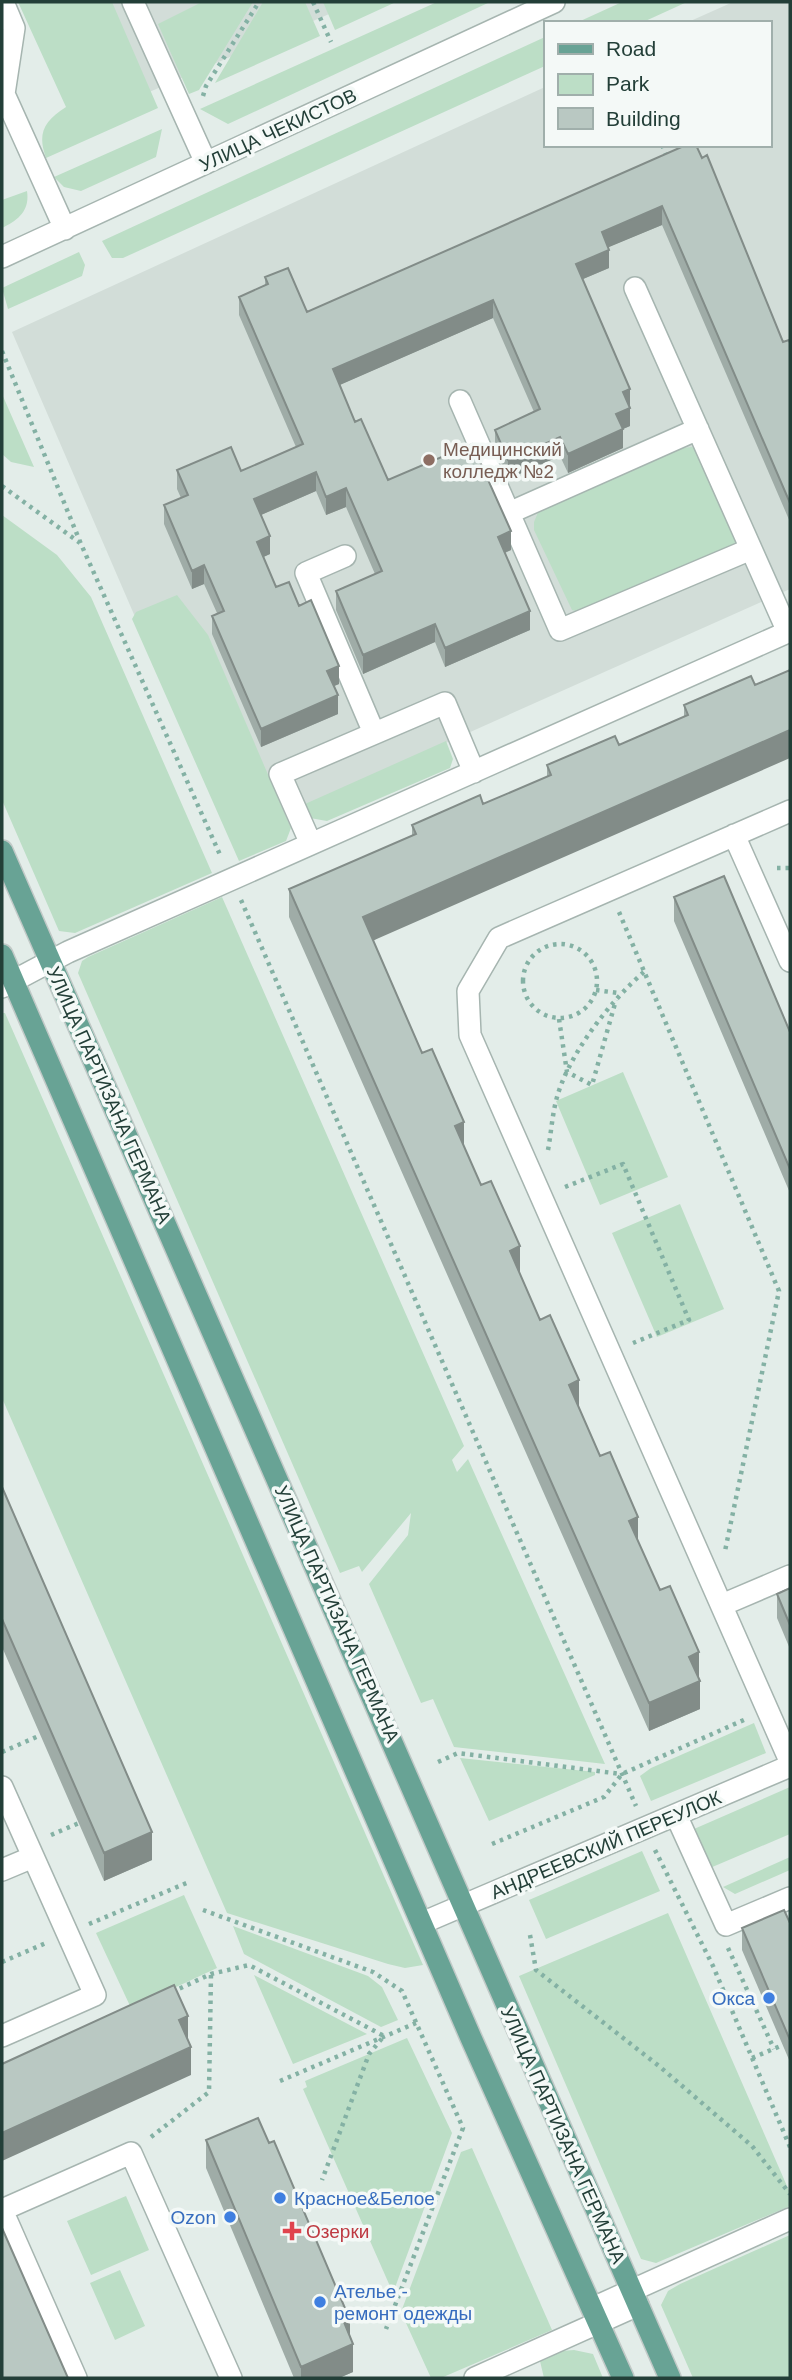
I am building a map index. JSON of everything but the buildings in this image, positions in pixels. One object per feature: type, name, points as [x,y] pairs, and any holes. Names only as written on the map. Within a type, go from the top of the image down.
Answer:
[{"type":"main road","name":"УЛИЦА ПАРТИЗАНА ГЕРМАНА","points":[[2,851],[670,2378]]},
{"type":"main road","points":[[2,954],[8,984],[623,2378]]},
{"type":"street","points":[[4,2],[14,28],[3,94],[65,229]]},
{"type":"street","points":[[133,2],[206,163]]},
{"type":"street","name":"УЛИЦА ЧЕКИСТОВ","points":[[2,257],[554,2]]},
{"type":"street","points":[[8,984],[50,961],[789,631],[635,288]]},
{"type":"street","points":[[460,401],[560,630],[751,549]]},
{"type":"street","points":[[509,513],[698,429]]},
{"type":"street","points":[[345,556],[306,573],[374,733]]},
{"type":"street","points":[[311,845],[280,775],[445,703],[474,772]]},
{"type":"street","points":[[790,811],[499,938],[468,991],[470,1035],[790,1764]]},
{"type":"street","points":[[734,835],[790,961]]},
{"type":"street","points":[[719,1599],[790,1576]]},
{"type":"street","name":"АНДРЕЕВСКИЙ ПЕРЕУЛОК","points":[[422,1923],[790,1764]]},
{"type":"street","points":[[2,1787],[95,1995],[2,2036]]},
{"type":"street","points":[[676,1815],[726,1925],[790,1898]]},
{"type":"street","points":[[2,1870],[33,1857]]},
{"type":"street","points":[[76,2378],[2,2210],[131,2153],[231,2378]]},
{"type":"street","points":[[475,2378],[790,2219]]},
{"type":"path","points":[[206,86],[260,2]]},
{"type":"path","points":[[313,2],[331,42]]},
{"type":"path","points":[[663,147],[667,157]]},
{"type":"path","points":[[2,351],[81,544],[232,880],[636,1806]]},
{"type":"path","points":[[2,486],[81,544]]},
{"type":"path","points":[[610,889],[779,1291],[719,1599]]},
{"type":"path","points":[[560,944],[576,948],[589,958],[596,973],[596,990],[589,1005],[575,1015],[559,1019],[543,1015],[530,1004],[523,989],[523,972],[537,952],[560,944]]},
{"type":"path","points":[[547,1155],[556,1101],[566,1072],[618,993],[645,971]]},
{"type":"path","points":[[596,990],[618,993]]},
{"type":"path","points":[[566,1072],[592,1085],[618,993]]},
{"type":"path","points":[[559,1019],[566,1072]]},
{"type":"path","points":[[588,1177],[623,1164],[689,1320],[655,1334]]},
{"type":"path","points":[[492,1844],[604,1797],[622,1774],[768,1710]]},
{"type":"path","points":[[2,1752],[41,1735]]},
{"type":"path","points":[[438,1762],[458,1753],[602,1769],[622,1774]]},
{"type":"path","points":[[653,1846],[713,1966],[790,2147]]},
{"type":"path","points":[[2,1962],[189,1882]]},
{"type":"path","points":[[204,1910],[373,1972],[401,1991],[463,2128],[387,2329]]},
{"type":"path","points":[[530,1935],[536,1970],[659,2066],[752,2146],[790,2194]]},
{"type":"path","points":[[727,1945],[774,2049]]},
{"type":"path","points":[[163,1996],[211,1974],[249,1965],[384,2036]]},
{"type":"path","points":[[131,2153],[209,2092],[211,1974]]},
{"type":"path","points":[[280,2081],[416,2023]]},
{"type":"path","points":[[322,2180],[369,2054],[384,2036]]},
{"type":"path","points":[[752,2058],[790,2042]]},
{"type":"shaded area","points":[[62,2],[357,2],[110,109]]},
{"type":"shaded area","name":"Медицинский колледж №2","points":[[733,2],[790,2],[790,589],[231,839],[12,332],[544,87],[544,147],[771,147],[771,21],[690,21]]},
{"type":"green space","points":[[18,2],[112,2],[158,108],[46,158],[42,141],[44,128],[52,117],[66,107]]},
{"type":"green space","points":[[202,2],[253,2],[199,90],[189,94],[158,24]]},
{"type":"green space","points":[[263,2],[305,2],[320,36],[215,83]]},
{"type":"green space","points":[[323,2],[396,2],[335,30]]},
{"type":"green space","points":[[437,2],[490,2],[228,124],[200,109]]},
{"type":"green space","points":[[622,2],[687,2],[645,21],[580,21]]},
{"type":"green space","points":[[544,37],[544,66],[123,258],[112,258],[102,241]]},
{"type":"green space","points":[[162,129],[156,157],[81,191],[64,187],[54,177]]},
{"type":"green space","points":[[27,191],[27,204],[22,214],[2,228],[2,200]]},
{"type":"green space","points":[[79,252],[85,265],[82,276],[8,309],[2,288]]},
{"type":"green space","points":[[2,394],[34,467],[11,462],[2,454]]},
{"type":"green space","points":[[692,447],[698,451],[736,539],[734,546],[579,612],[572,610],[534,530],[539,510],[675,449]]},
{"type":"green space","points":[[2,515],[57,555],[91,597],[212,873],[75,933],[59,931],[2,800]]},
{"type":"green space","points":[[177,595],[208,635],[291,828],[286,841],[239,861],[132,619],[136,612]]},
{"type":"green space","points":[[446,741],[453,759],[450,768],[327,821],[310,818],[305,804]]},
{"type":"green space","points":[[222,897],[464,1446],[452,1460],[457,1472],[468,1459],[605,1764],[454,1747],[433,1699],[421,1703],[369,1584],[408,1535],[411,1513],[362,1572],[359,1566],[340,1573],[78,973],[82,961],[88,957]]},
{"type":"green space","points":[[2,1013],[5,1013],[423,1965],[405,1968],[388,1964],[227,1913],[2,1398]]},
{"type":"green space","points":[[623,1072],[668,1177],[600,1205],[556,1101]]},
{"type":"green space","points":[[680,1204],[724,1309],[657,1337],[612,1233]]},
{"type":"green space","points":[[754,1723],[766,1753],[651,1801],[640,1776],[651,1768]]},
{"type":"green space","points":[[460,1758],[595,1772],[595,1775],[489,1821]]},
{"type":"green space","points":[[790,1787],[790,1834],[710,1868],[694,1829]]},
{"type":"green space","points":[[642,1851],[660,1891],[546,1939],[529,1900]]},
{"type":"green space","points":[[790,1857],[790,1870],[735,1894],[723,1887]]},
{"type":"green space","points":[[184,1895],[217,1968],[131,2008],[96,1933]]},
{"type":"green space","points":[[668,1913],[790,2193],[790,2206],[656,2263],[641,2259],[519,1976]]},
{"type":"green space","points":[[233,1926],[368,1976],[382,1987],[398,2020],[381,2027],[244,1954]]},
{"type":"green space","points":[[254,1975],[367,2034],[293,2064]]},
{"type":"green space","points":[[407,2038],[452,2133],[393,2293],[303,2089],[307,2087],[305,2081]]},
{"type":"green space","points":[[472,2148],[552,2330],[441,2378],[431,2378],[401,2312],[461,2152]]},
{"type":"green space","points":[[126,2196],[149,2250],[91,2275],[67,2221]]},
{"type":"green space","points":[[790,2235],[790,2378],[693,2378],[661,2305],[668,2291]]},
{"type":"green space","points":[[120,2270],[145,2326],[115,2340],[90,2283]]},
{"type":"green space","points":[[574,2350],[593,2354],[603,2378],[544,2378],[540,2361],[562,2351]]},
{"type":"place","name":"Медицинский колледж №2","points":[[429,460]]},
{"type":"place","name":"Окса","points":[[769,1998]]},
{"type":"place","name":"Красное&Белое","points":[[280,2198]]},
{"type":"place","name":"Ozon","points":[[230,2217]]},
{"type":"place","name":"Озерки","points":[[292,2231]]},
{"type":"place","name":"Ателье - ремонт одежды","points":[[320,2302]]}]
